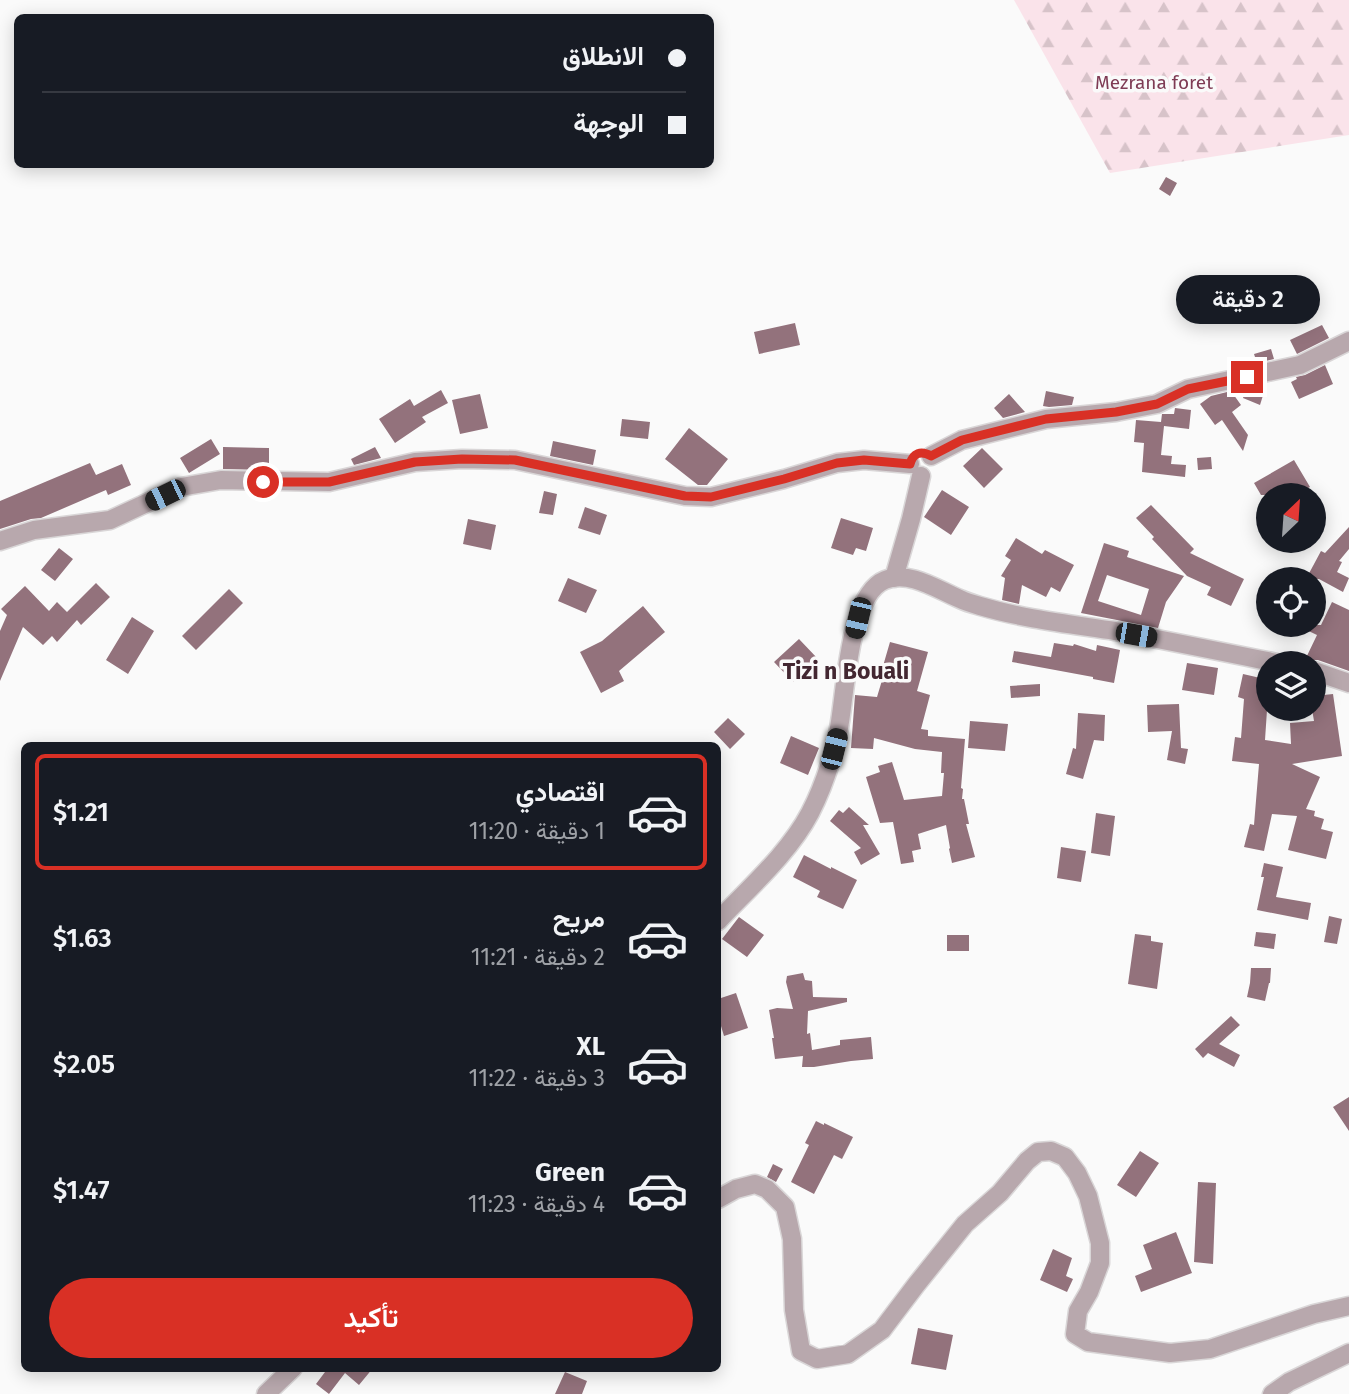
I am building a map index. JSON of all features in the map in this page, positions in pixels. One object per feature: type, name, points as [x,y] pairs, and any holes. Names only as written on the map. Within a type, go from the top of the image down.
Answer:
[{"type":"street","points":[[0,541],[34,530],[110,520],[181,488],[194,485],[221,480],[329,482],[415,462],[515,460],[685,496],[711,497],[837,463],[864,460],[916,470],[927,475],[934,466],[931,456],[962,440],[1046,419],[1116,412],[1157,404],[1188,389],[1300,365],[1349,341]]},
{"type":"street","points":[[894,578],[911,519],[916,470]]},
{"type":"street","points":[[721,918],[786,848],[810,814],[830,768],[858,618],[867,597],[883,580],[908,579],[998,611],[1256,659]]},
{"type":"street","points":[[1326,675],[1349,683]]},
{"type":"street","points":[[721,1197],[736,1189],[755,1184],[767,1188],[785,1207],[792,1239],[794,1310],[801,1351],[817,1359],[848,1354],[882,1331],[965,1224],[1000,1193],[1038,1152],[1051,1151],[1065,1157],[1077,1173],[1088,1196],[1100,1243],[1100,1263],[1078,1311],[1075,1334],[1088,1342],[1170,1353],[1210,1349],[1314,1314],[1349,1306]]},
{"type":"street","points":[[1272,1394],[1289,1382],[1349,1353]]},
{"type":"street","points":[[266,1394],[289,1372]]},
{"type":"green space","name":"Mezrana foret","points":[[1014,0],[1349,0],[1349,135],[1110,173]]},
{"type":"building","points":[[1166,177],[1177,183],[1170,196],[1159,189]]},
{"type":"building","points":[[795,323],[800,345],[759,354],[754,332]]},
{"type":"building","points":[[1322,325],[1329,338],[1297,354],[1290,340]]},
{"type":"building","points":[[1271,349],[1274,359],[1257,363],[1254,354]]},
{"type":"building","points":[[1325,365],[1333,384],[1299,399],[1291,382],[1297,379],[1296,377]]},
{"type":"building","points":[[1257,386],[1265,389],[1260,405],[1243,398],[1246,388]]},
{"type":"building","points":[[441,390],[448,403],[422,417],[426,422],[395,443],[379,419],[410,399],[414,406]]},
{"type":"building","points":[[1046,391],[1074,397],[1072,405],[1043,406]]},
{"type":"building","points":[[1231,391],[1241,405],[1232,412],[1248,435],[1243,451],[1222,420],[1215,425],[1200,404],[1211,396]]},
{"type":"building","points":[[480,394],[488,428],[460,434],[452,400]]},
{"type":"building","points":[[1009,394],[1025,412],[1003,418],[994,408]]},
{"type":"building","points":[[1175,408],[1191,410],[1189,429],[1164,426],[1161,455],[1172,456],[1171,464],[1186,465],[1185,477],[1142,472],[1144,443],[1134,442],[1136,420],[1161,422],[1162,414],[1174,414]]},
{"type":"building","points":[[622,419],[650,422],[648,439],[620,436]]},
{"type":"building","points":[[689,428],[728,459],[707,485],[698,485],[665,459]]},
{"type":"building","points":[[211,439],[220,454],[189,473],[180,458]]},
{"type":"building","points":[[553,441],[596,450],[593,465],[550,456]]},
{"type":"building","points":[[223,447],[269,448],[269,470],[223,469]]},
{"type":"building","points":[[375,447],[381,458],[354,465],[351,459]]},
{"type":"building","points":[[982,448],[1003,469],[984,488],[963,466]]},
{"type":"building","points":[[1211,457],[1212,469],[1198,470],[1197,458]]},
{"type":"building","points":[[1294,460],[1308,483],[1256,483],[1256,486],[1254,483]]},
{"type":"building","points":[[90,463],[96,475],[122,464],[131,485],[108,495],[106,490],[41,518],[0,529],[0,501]]},
{"type":"building","points":[[942,490],[969,507],[951,535],[924,517]]},
{"type":"building","points":[[544,491],[557,494],[553,515],[539,513]]},
{"type":"building","points":[[1151,505],[1194,549],[1190,553],[1244,579],[1231,606],[1207,595],[1211,587],[1187,576],[1152,539],[1154,537],[1136,518]]},
{"type":"building","points":[[585,507],[607,515],[600,535],[578,528]]},
{"type":"building","points":[[841,518],[873,528],[866,551],[856,548],[853,555],[831,548]]},
{"type":"building","points":[[468,519],[496,525],[491,550],[463,544]]},
{"type":"building","points":[[1349,527],[1349,549],[1339,561],[1342,562],[1337,572],[1349,578],[1343,592],[1326,583],[1326,567],[1312,567],[1320,553],[1326,552]]},
{"type":"building","points":[[1016,538],[1042,554],[1045,550],[1074,565],[1060,592],[1051,587],[1046,597],[1022,585],[1019,604],[1002,600],[1005,578],[1001,576],[1011,560],[1005,556]]},
{"type":"building","points":[[1104,543],[1129,551],[1127,557],[1184,576],[1166,602],[1158,628],[1081,613]],"holes":[[[1107,575],[1149,589],[1141,615],[1098,601]]]},
{"type":"building","points":[[59,548],[73,559],[55,581],[41,570]]},
{"type":"building","points":[[568,578],[597,590],[586,613],[558,601]]},
{"type":"building","points":[[96,583],[110,597],[81,625],[77,620],[57,642],[52,636],[43,645],[23,627],[0,681],[0,631],[7,615],[1,609],[25,586],[49,611],[57,602],[67,612]]},
{"type":"building","points":[[229,589],[243,603],[196,650],[182,636]]},
{"type":"building","points":[[1332,602],[1349,610],[1349,671],[1326,663],[1326,651],[1309,651],[1316,637],[1326,637],[1326,615]]},
{"type":"building","points":[[643,606],[665,632],[619,671],[624,681],[601,693],[580,652],[602,641]]},
{"type":"building","points":[[132,617],[154,631],[128,674],[106,660]]},
{"type":"building","points":[[799,639],[818,659],[793,682],[774,662]]},
{"type":"building","points":[[890,642],[928,652],[917,691],[930,695],[921,729],[928,730],[928,736],[965,739],[961,788],[969,824],[966,824],[975,857],[952,863],[946,825],[918,834],[921,849],[912,851],[914,862],[901,864],[893,822],[880,823],[866,777],[880,772],[878,766],[892,762],[904,800],[942,796],[944,773],[941,773],[942,752],[915,749],[874,738],[873,749],[851,748],[855,695],[877,697]]},
{"type":"building","points":[[1054,643],[1074,644],[1096,651],[1097,645],[1120,650],[1114,683],[1012,662],[1014,651],[1051,657]]},
{"type":"building","points":[[1187,663],[1218,668],[1214,695],[1182,690]]},
{"type":"building","points":[[1243,674],[1256,677],[1256,721],[1266,721],[1265,740],[1291,744],[1290,723],[1326,721],[1326,695],[1333,694],[1342,756],[1292,764],[1320,777],[1306,809],[1315,811],[1314,816],[1324,819],[1321,829],[1333,832],[1326,859],[1288,850],[1297,816],[1272,814],[1264,851],[1244,847],[1250,824],[1254,825],[1259,764],[1232,761],[1235,737],[1241,738],[1244,699],[1238,697]]},
{"type":"building","points":[[1040,684],[1040,696],[1011,698],[1010,686]]},
{"type":"building","points":[[1179,704],[1181,748],[1188,749],[1185,764],[1167,760],[1172,731],[1148,732],[1147,705]]},
{"type":"building","points":[[1078,713],[1105,715],[1104,741],[1094,740],[1083,779],[1066,774],[1073,748],[1076,749]]},
{"type":"building","points":[[728,718],[745,734],[730,749],[714,732]]},
{"type":"building","points":[[970,721],[1008,724],[1005,751],[968,748]]},
{"type":"building","points":[[791,736],[819,748],[808,775],[780,763]]},
{"type":"building","points":[[849,807],[869,825],[863,825],[880,854],[861,865],[854,852],[861,848],[830,821],[839,810],[843,813]]},
{"type":"building","points":[[1096,813],[1115,816],[1110,856],[1091,853]]},
{"type":"building","points":[[1061,847],[1086,851],[1081,882],[1057,878]]},
{"type":"building","points":[[804,855],[857,880],[843,909],[817,897],[820,891],[793,877]]},
{"type":"building","points":[[1264,863],[1283,867],[1276,897],[1311,903],[1308,920],[1257,910]]},
{"type":"building","points":[[1329,916],[1342,919],[1337,944],[1324,942]]},
{"type":"building","points":[[739,917],[764,935],[747,957],[722,939]]},
{"type":"building","points":[[1256,932],[1276,934],[1274,949],[1254,946]]},
{"type":"building","points":[[1135,934],[1151,936],[1151,941],[1163,943],[1157,989],[1128,984]]},
{"type":"building","points":[[947,935],[969,935],[969,951],[947,951]]},
{"type":"building","points":[[1251,968],[1271,968],[1265,1001],[1247,997]]},
{"type":"building","points":[[803,973],[805,980],[812,981],[813,997],[847,998],[847,1002],[808,1011],[807,1034],[810,1033],[812,1050],[840,1045],[840,1040],[871,1037],[873,1059],[802,1067],[803,1056],[775,1059],[769,1010],[793,1009],[787,976]]},
{"type":"building","points":[[736,993],[748,1028],[724,1036],[721,1026],[721,998]]},
{"type":"building","points":[[1231,1016],[1240,1025],[1219,1044],[1240,1055],[1234,1067],[1208,1053],[1203,1058],[1195,1049]]},
{"type":"building","points":[[1349,1097],[1349,1131],[1333,1107]]},
{"type":"building","points":[[816,1121],[853,1137],[842,1159],[834,1155],[814,1194],[791,1182],[809,1145],[805,1143]]},
{"type":"building","points":[[1140,1151],[1159,1163],[1136,1197],[1117,1185]]},
{"type":"building","points":[[773,1164],[783,1169],[776,1182],[767,1177]]},
{"type":"building","points":[[1198,1182],[1216,1183],[1213,1264],[1194,1262]]},
{"type":"building","points":[[1176,1232],[1192,1273],[1141,1292],[1135,1276],[1152,1269],[1143,1245]]},
{"type":"building","points":[[1053,1249],[1072,1258],[1066,1276],[1073,1279],[1067,1292],[1040,1280]]},
{"type":"building","points":[[918,1328],[953,1335],[946,1370],[911,1364]]},
{"type":"building","points":[[325,1372],[370,1372],[359,1385],[345,1373],[329,1394],[316,1384]]},
{"type":"building","points":[[565,1372],[587,1381],[582,1394],[555,1394]]},
{"type":"district","name":"Tizi n Bouali","points":[[846,671]]},
{"type":"route","points":[[263,482],[329,482],[415,462],[515,460],[685,496],[711,497],[837,463],[864,460],[910,464],[915,454],[920,452],[931,456],[962,440],[1046,419],[1116,412],[1157,404],[1188,389],[1247,377]]}]
